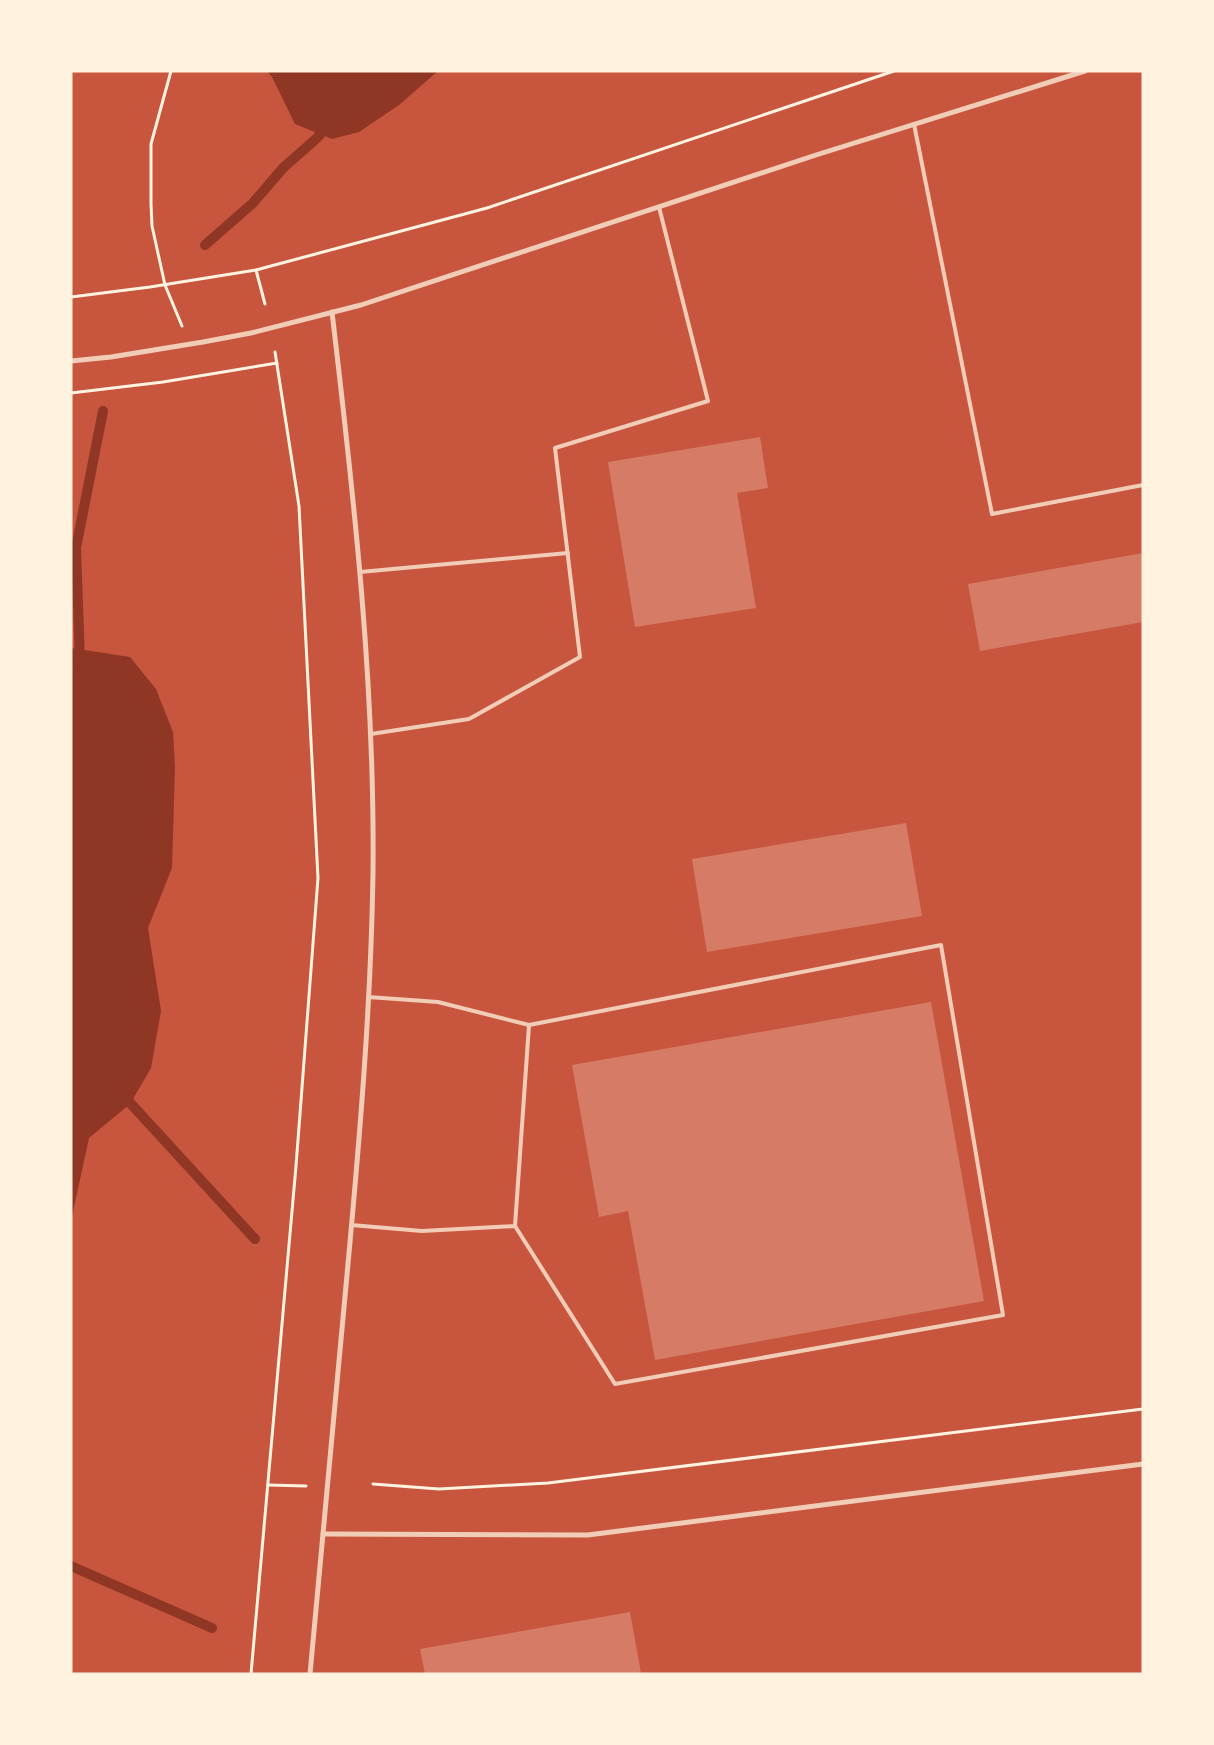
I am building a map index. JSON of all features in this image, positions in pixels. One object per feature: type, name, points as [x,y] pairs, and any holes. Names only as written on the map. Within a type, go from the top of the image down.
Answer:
[{"type":"street","points":[[71,361],[111,357],[251,333],[361,304],[816,155],[1085,71]]},
{"type":"street","points":[[310,1674],[357,1161],[368,997],[373,873],[371,734],[360,572],[332,312]]},
{"type":"street","points":[[323,1534],[588,1535],[1143,1464]]},
{"type":"lane","points":[[914,124],[992,514],[1143,485]]},
{"type":"lane","points":[[371,734],[469,719],[580,657],[555,448],[708,402],[659,207]]},
{"type":"lane","points":[[360,572],[568,553]]},
{"type":"lane","points":[[368,997],[438,1002],[529,1025],[941,945],[1003,1315],[615,1384],[515,1226],[529,1025]]},
{"type":"lane","points":[[351,1225],[422,1231],[515,1226]]},
{"type":"path","points":[[171,71],[151,144],[152,226],[165,285],[189,344]]},
{"type":"path","points":[[71,297],[165,285],[256,270],[487,208],[894,71]]},
{"type":"path","points":[[256,270],[265,304]]},
{"type":"path","points":[[251,1674],[297,1156],[318,878],[299,506],[275,352]]},
{"type":"path","points":[[71,394],[163,382],[277,363]]},
{"type":"path","points":[[373,1484],[439,1489],[548,1483],[1143,1409]]},
{"type":"path","points":[[268,1485],[306,1486]]},
{"type":"shaded area","points":[[267,71],[438,71],[399,105],[359,132],[332,139],[295,124],[272,77]]},
{"type":"shaded area","points":[[71,648],[130,657],[156,689],[173,732],[175,767],[172,868],[148,928],[161,1011],[151,1068],[130,1104],[89,1138],[71,1221]]},
{"type":"building","points":[[760,437],[768,488],[737,493],[756,608],[635,627],[608,462]]},
{"type":"building","points":[[1143,553],[1143,622],[980,651],[968,584]]},
{"type":"building","points":[[906,823],[922,916],[707,952],[692,859]]},
{"type":"building","points":[[931,1002],[984,1301],[655,1360],[628,1211],[599,1217],[572,1065]]},
{"type":"building","points":[[630,1612],[641,1673],[425,1674],[420,1649]]},
{"type":"waterway","points":[[205,245],[253,203],[283,168],[317,138],[329,124]]},
{"type":"waterway","points":[[80,661],[76,548],[103,411]]},
{"type":"waterway","points":[[122,1094],[255,1239]]},
{"type":"waterway","points":[[71,1566],[212,1628]]}]
